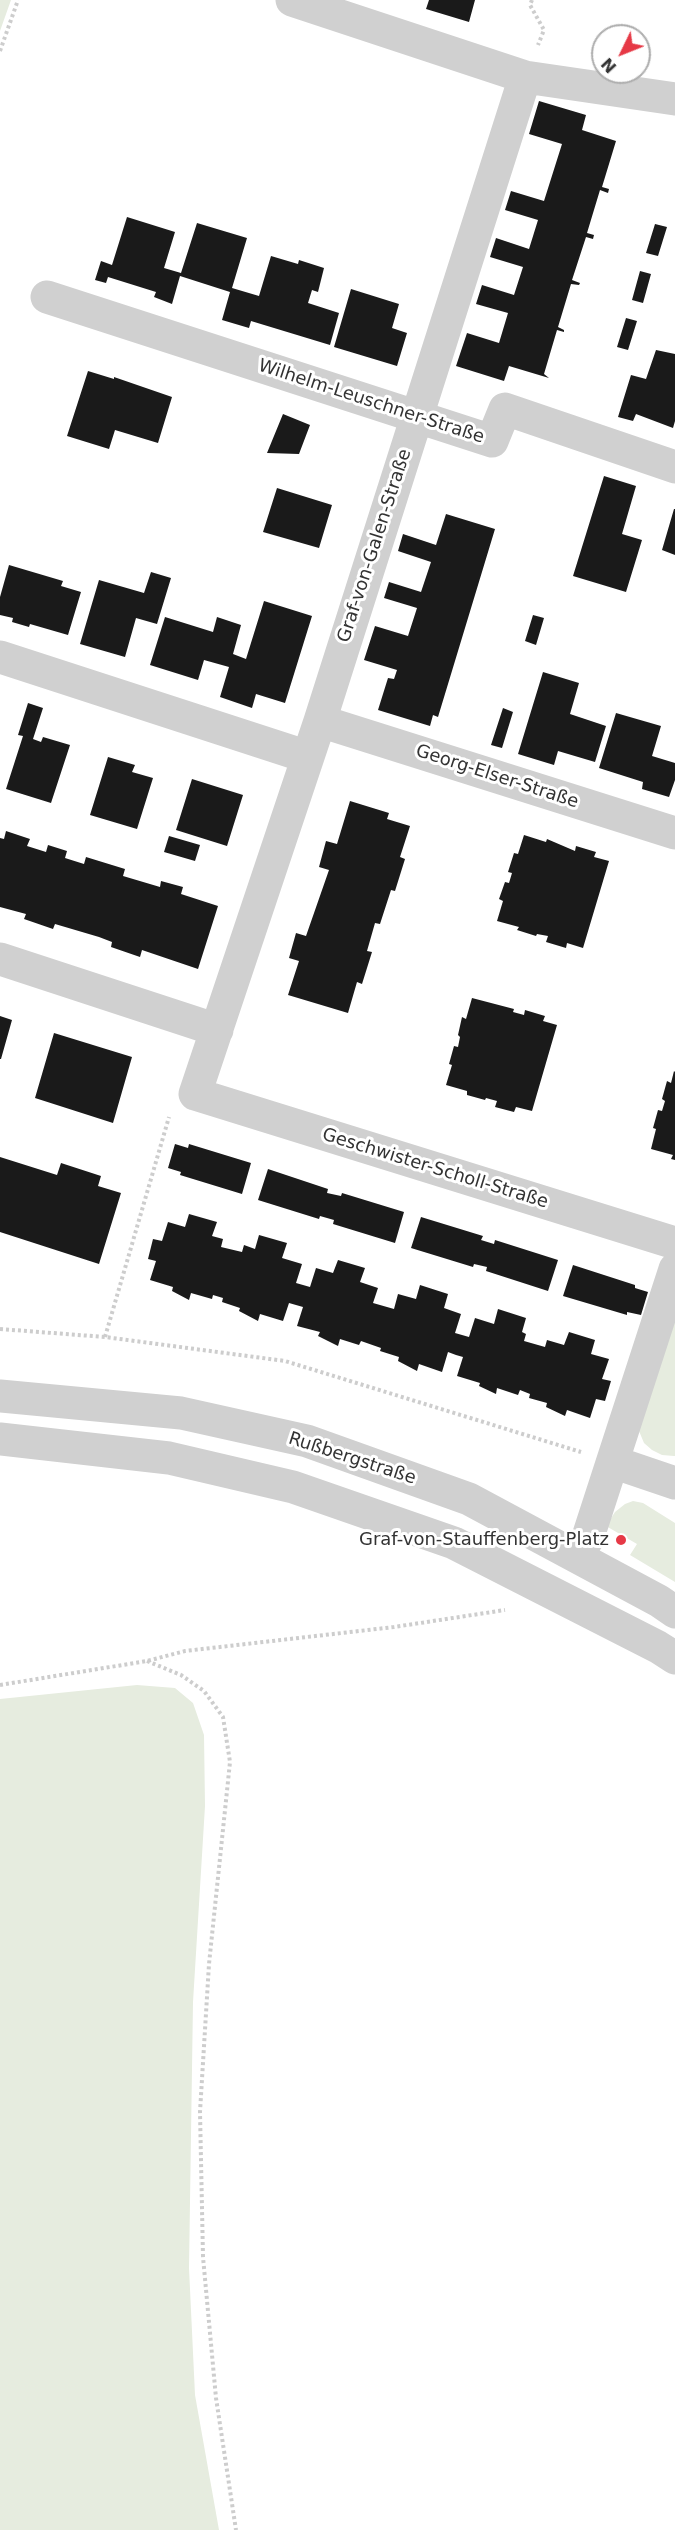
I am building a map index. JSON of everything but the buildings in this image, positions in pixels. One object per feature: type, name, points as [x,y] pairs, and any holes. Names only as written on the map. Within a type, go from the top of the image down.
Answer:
[{"type":"street","points":[[292,0],[525,77],[675,99]]},
{"type":"street","name":"Graf-von-Galen-Straße","points":[[195,1094],[320,721],[525,77]]},
{"type":"street","name":"Wilhelm-Leuschner-Straße","points":[[47,297],[492,441],[505,409],[675,467]]},
{"type":"street","points":[[0,657],[308,757]]},
{"type":"street","name":"Georg-Elser-Straße","points":[[320,721],[675,833]]},
{"type":"street","points":[[0,959],[217,1030]]},
{"type":"street","name":"Geschwister-Scholl-Straße","points":[[195,1094],[675,1243]]},
{"type":"street","points":[[587,1540],[675,1269]]},
{"type":"street","name":"Rußbergstraße","points":[[0,1396],[181,1413],[307,1441],[469,1499],[659,1601],[675,1612]]},
{"type":"street","points":[[0,1439],[169,1458],[293,1487],[454,1543],[675,1658]]},
{"type":"street","points":[[613,1462],[675,1483]]},
{"type":"path","points":[[0,51],[18,0]]},
{"type":"path","points":[[525,77],[544,30],[530,5],[532,0]]},
{"type":"path","points":[[105,1337],[174,1100],[195,1094]]},
{"type":"path","points":[[0,1329],[105,1337],[285,1361],[613,1462]]},
{"type":"path","points":[[0,1684],[147,1661],[185,1651],[394,1627],[518,1607],[529,1598],[534,1584]]},
{"type":"path","points":[[147,1661],[181,1674],[204,1691],[223,1717],[230,1762],[209,1964],[200,2112],[203,2257],[216,2398],[236,2530]]},
{"type":"shaded area","points":[[0,0],[11,0],[0,31]]},
{"type":"shaded area","points":[[675,1297],[674,1456],[662,1455],[652,1450],[644,1443],[639,1431]]},
{"type":"shaded area","points":[[633,1501],[643,1503],[675,1523],[675,1582],[630,1555],[637,1544],[606,1526],[615,1512]]},
{"type":"shaded area","points":[[137,1685],[175,1688],[193,1703],[204,1735],[205,1806],[193,2002],[189,2268],[195,2395],[219,2530],[0,2530],[0,1699]]},
{"type":"place","name":"Graf-von-Stauffenberg-Platz","points":[[621,1540]]}]
